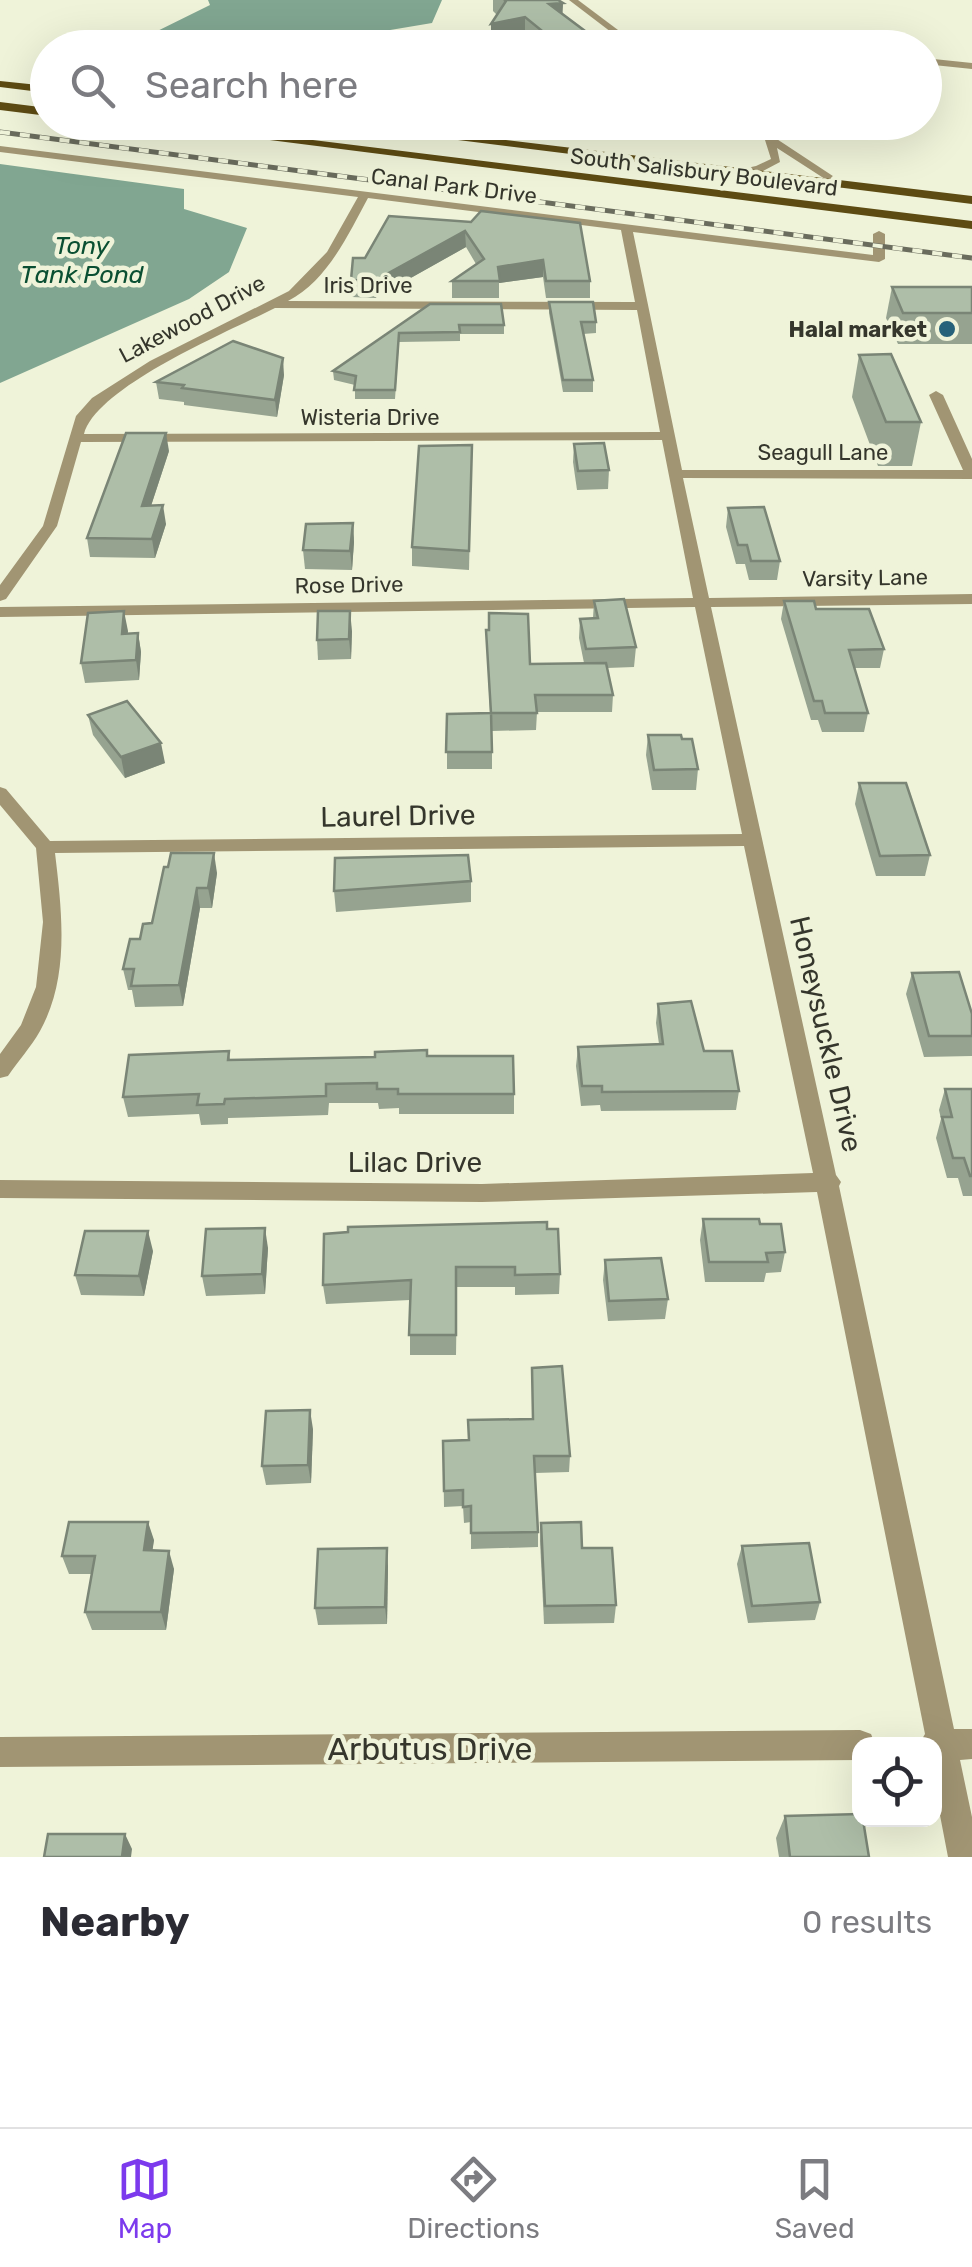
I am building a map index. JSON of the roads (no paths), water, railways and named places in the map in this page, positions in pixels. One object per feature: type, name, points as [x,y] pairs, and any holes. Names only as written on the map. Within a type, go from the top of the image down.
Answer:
[{"type":"main road","points":[[0,84],[30,88]]},
{"type":"main road","points":[[0,106],[30,110]]},
{"type":"main road","name":"South Salisbury Boulevard","points":[[277,140],[972,225]]},
{"type":"main road","name":"South Salisbury Boulevard","points":[[467,140],[972,203]]},
{"type":"main road","points":[[759,200],[829,195],[842,186]]},
{"type":"main road","points":[[934,221],[893,227],[879,234],[864,224],[858,211],[872,201],[897,198],[972,203]]},
{"type":"street","points":[[573,0],[614,30]]},
{"type":"street","points":[[942,63],[972,66]]},
{"type":"street","points":[[736,173],[759,169],[776,160],[770,140]]},
{"type":"street","points":[[770,140],[842,186]]},
{"type":"street","name":"Canal Park Drive","points":[[0,149],[879,259],[879,234]]},
{"type":"street","name":"Lakewood Drive","points":[[0,596],[50,526],[81,418],[116,388],[200,340],[276,304],[310,280],[332,254],[364,196]]},
{"type":"street","name":"Honeysuckle Drive","points":[[626,225],[699,604],[950,1744],[964,1857]]},
{"type":"street","name":"Iris Drive","points":[[276,304],[639,306]]},
{"type":"street","name":"Seagull Lane","points":[[674,474],[972,475],[936,395]]},
{"type":"street","name":"Wisteria Drive","points":[[74,438],[666,436]]},
{"type":"street","name":"Varsity Lane","points":[[699,604],[972,598]]},
{"type":"street","name":"Rose Drive","points":[[0,612],[699,604]]},
{"type":"street","points":[[0,793],[45,847],[53,922],[46,987],[31,1028],[0,1070]]},
{"type":"street","name":"Laurel Drive","points":[[45,847],[752,840]]},
{"type":"street","name":"Lilac Drive","points":[[0,1189],[482,1194],[829,1182]]},
{"type":"street","name":"Arbutus Drive","points":[[0,1752],[852,1745]]},
{"type":"water","points":[[208,0],[442,0],[432,23],[390,30],[159,30],[210,5]]},
{"type":"water","name":"Tony Tank Pond","points":[[0,164],[184,189],[184,209],[247,228],[229,272],[189,299],[0,383]]},
{"type":"railway","points":[[0,132],[30,136]]},
{"type":"railway","points":[[62,140],[972,258]]},
{"type":"place","name":"Halal market","points":[[947,329]]}]
